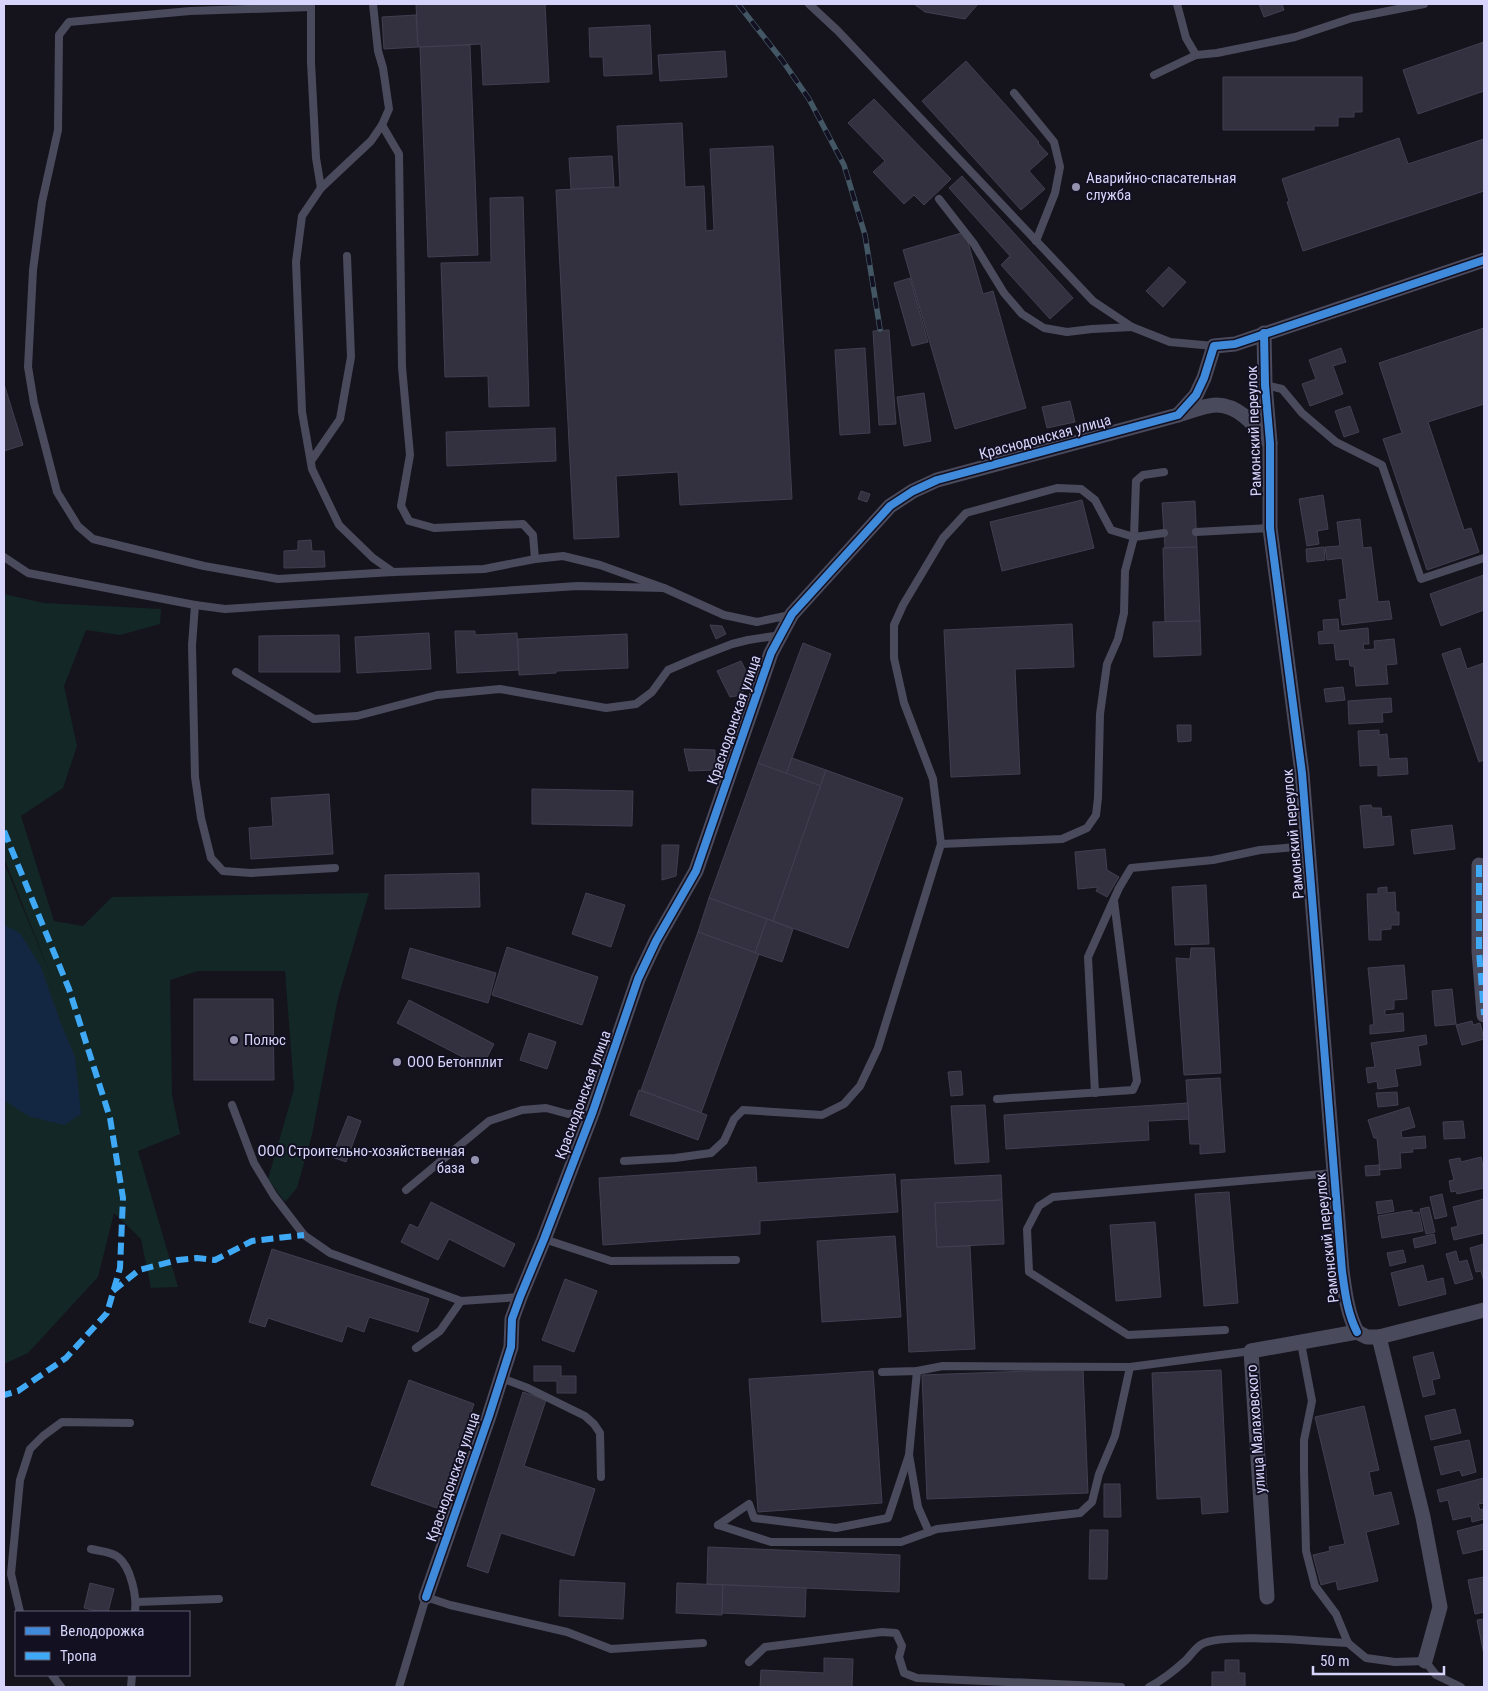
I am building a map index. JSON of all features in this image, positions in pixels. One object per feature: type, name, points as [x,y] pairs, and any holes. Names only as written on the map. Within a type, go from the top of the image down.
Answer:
[{"type":"street","points":[[1178,415],[1196,395],[1204,378],[1214,346],[1235,344],[1484,260]]},
{"type":"street","name":"Рамонский переулок","points":[[1264,333],[1265,385],[1270,443],[1270,528],[1302,773],[1344,1287],[1351,1319],[1357,1332]]},
{"type":"street","name":"Краснодонская улица","points":[[426,1597],[512,1347],[512,1319],[593,1111],[638,980],[656,942],[696,870],[771,653],[792,614],[890,506],[913,491],[937,480],[1216,405],[1234,409],[1250,420],[1270,443]]},
{"type":"street","points":[[1479,865],[1479,951],[1484,1015]]},
{"type":"street","name":"улица Малаховского","points":[[1267,1597],[1250,1351],[1357,1332],[1367,1337],[1379,1337],[1484,1310]]},
{"type":"street","points":[[1379,1337],[1423,1516],[1440,1607],[1425,1661]]},
{"type":"lane","points":[[372,4],[378,51],[383,68],[389,109],[382,125],[371,141],[320,188],[302,216],[296,262],[302,412],[312,469],[339,525],[373,558],[393,572]]},
{"type":"lane","points":[[809,4],[838,31],[1093,301],[1132,327],[1170,342],[1214,346]]},
{"type":"lane","points":[[1177,4],[1186,38],[1196,55]]},
{"type":"lane","points":[[1154,75],[1196,55],[1217,53],[1295,37],[1352,18],[1424,4]]},
{"type":"lane","points":[[320,188],[316,158],[311,62],[311,6],[190,11],[69,22],[59,35],[58,130],[40,212],[33,270],[28,367],[34,403],[57,492],[78,526],[93,538],[204,566],[278,579],[484,569],[535,559],[563,556],[600,565],[664,588],[724,615],[757,622],[792,614]]},
{"type":"lane","points":[[1014,93],[1054,142],[1060,166],[1055,193],[1036,242]]},
{"type":"lane","points":[[382,125],[399,154],[402,367],[410,455],[401,506],[409,521],[434,528],[523,524],[533,535],[535,559]]},
{"type":"lane","points":[[939,199],[974,244],[1004,293],[1022,314],[1044,328],[1067,332],[1092,328],[1132,327]]},
{"type":"lane","points":[[311,461],[340,419],[351,357],[347,256]]},
{"type":"lane","points":[[1265,385],[1282,389],[1302,413],[1336,442],[1382,464],[1421,579],[1484,558]]},
{"type":"lane","points":[[941,844],[1062,839],[1087,828],[1096,815],[1101,706],[1107,664],[1118,639],[1124,613],[1125,570],[1134,537],[1136,480],[1143,475],[1164,472]]},
{"type":"lane","points":[[624,1160],[675,1158],[711,1153],[724,1141],[734,1119],[743,1110],[822,1114],[844,1104],[860,1086],[878,1048],[941,844],[933,779],[904,703],[894,658],[894,624],[903,605],[943,538],[966,513],[1057,488],[1081,489],[1095,500],[1111,530],[1134,537],[1164,533]]},
{"type":"lane","points":[[1196,532],[1270,528]]},
{"type":"lane","points":[[4,557],[28,573],[194,605],[226,609],[570,586],[664,588]]},
{"type":"lane","points":[[194,605],[192,645],[195,777],[211,858],[224,870],[251,873],[335,868]]},
{"type":"lane","points":[[236,672],[314,719],[357,716],[437,695],[500,689],[606,708],[636,704],[652,692],[668,670],[696,658],[740,642],[781,635]]},
{"type":"lane","points":[[1095,1093],[1088,957],[1113,899],[1131,868],[1213,860],[1260,850],[1308,846]]},
{"type":"lane","points":[[997,1099],[1134,1090],[1137,1081],[1113,899]]},
{"type":"lane","points":[[232,1105],[254,1163],[274,1196],[304,1235],[330,1253],[461,1301],[520,1298]]},
{"type":"lane","points":[[406,1190],[489,1121],[522,1110],[546,1108],[568,1114],[593,1111]]},
{"type":"lane","points":[[1225,1330],[1128,1336],[1029,1272],[1027,1229],[1039,1206],[1053,1197],[1334,1173]]},
{"type":"lane","points":[[544,1239],[611,1261],[736,1260]]},
{"type":"lane","points":[[416,1348],[440,1332],[461,1301]]},
{"type":"lane","points":[[1301,1343],[1312,1401],[1304,1440],[1306,1551],[1315,1586],[1336,1614],[1348,1643],[1366,1658],[1395,1662],[1425,1661],[1436,1675],[1461,1687]]},
{"type":"lane","points":[[882,1372],[917,1371],[944,1366],[1130,1366],[1250,1351]]},
{"type":"lane","points":[[909,1455],[888,1518],[836,1528],[807,1526],[754,1518],[749,1504],[718,1525],[771,1542],[901,1542],[937,1529],[1080,1513],[1092,1502],[1099,1474],[1115,1436],[1130,1366]]},
{"type":"lane","points":[[917,1371],[909,1455],[918,1507],[928,1532]]},
{"type":"lane","points":[[502,1378],[528,1388],[585,1416],[593,1422],[600,1433],[601,1477]]},
{"type":"lane","points":[[20,1611],[11,1574],[20,1480],[30,1448],[62,1422],[130,1423]]},
{"type":"lane","points":[[92,1548],[118,1556],[129,1573],[136,1602],[135,1611]]},
{"type":"lane","points":[[399,1687],[426,1597],[450,1605],[566,1632],[611,1649],[703,1644]]},
{"type":"lane","points":[[136,1602],[219,1599]]},
{"type":"lane","points":[[749,1662],[765,1646],[896,1632],[902,1646],[899,1656],[904,1673],[917,1678],[1121,1687]]},
{"type":"lane","points":[[1149,1687],[1163,1680],[1177,1669],[1202,1644],[1220,1639],[1242,1638],[1348,1643]]},
{"type":"lane","points":[[53,1676],[62,1687]]},
{"type":"green space","points":[[4,594],[44,603],[161,609],[160,624],[120,635],[86,630],[64,686],[77,746],[63,788],[21,816],[54,921],[83,926],[112,897],[369,893],[338,998],[312,1135],[297,1188],[285,1202],[268,1179],[294,1089],[285,971],[198,971],[170,980],[172,1095],[180,1134],[138,1151],[178,1287],[151,1288],[141,1239],[114,1213],[98,1277],[28,1353],[4,1364],[4,863],[52,978],[4,858]]},
{"type":"water","points":[[4,925],[20,933],[41,967],[75,1057],[81,1114],[64,1125],[28,1116],[4,1100]]},
{"type":"building","points":[[416,4],[545,4],[549,82],[483,85],[481,44],[418,47]]},
{"type":"building","points":[[914,4],[978,4],[965,19],[925,12]]},
{"type":"building","points":[[1259,4],[1282,4],[1284,10],[1264,17]]},
{"type":"building","points":[[416,15],[418,47],[384,49],[382,17]]},
{"type":"building","points":[[650,25],[652,74],[604,76],[603,57],[590,57],[589,28]]},
{"type":"building","points":[[1484,42],[1484,91],[1418,114],[1403,70]]},
{"type":"building","points":[[470,45],[478,255],[428,257],[420,47]]},
{"type":"building","points":[[725,51],[727,77],[660,81],[658,55]]},
{"type":"building","points":[[966,61],[1048,154],[1029,171],[1045,189],[1021,210],[922,101]]},
{"type":"building","points":[[1223,77],[1362,77],[1362,112],[1354,112],[1354,117],[1338,117],[1338,126],[1314,126],[1314,130],[1223,130]]},
{"type":"building","points":[[874,99],[951,179],[924,205],[914,195],[904,204],[873,172],[885,161],[848,123]]},
{"type":"building","points":[[682,123],[685,187],[704,186],[706,231],[714,230],[710,149],[773,146],[792,499],[680,505],[678,472],[616,476],[619,537],[574,539],[556,190],[620,187],[617,126]]},
{"type":"building","points":[[1399,138],[1408,164],[1484,139],[1484,191],[1303,251],[1287,202],[1289,201],[1282,179]]},
{"type":"building","points":[[612,156],[614,187],[571,189],[569,158]]},
{"type":"building","points":[[962,176],[1073,298],[1050,319],[1001,265],[1010,256],[949,188]]},
{"type":"building","points":[[523,197],[529,406],[489,407],[488,376],[445,377],[441,263],[491,262],[490,198]]},
{"type":"building","points":[[965,232],[983,294],[993,291],[1026,408],[955,429],[903,250]]},
{"type":"building","points":[[1169,267],[1186,282],[1163,307],[1146,291]]},
{"type":"building","points":[[910,278],[928,342],[912,346],[894,283]]},
{"type":"building","points":[[1484,328],[1484,404],[1428,422],[1464,530],[1471,528],[1479,552],[1427,570],[1383,439],[1402,433],[1379,363]]},
{"type":"building","points":[[889,330],[896,424],[879,425],[873,331]]},
{"type":"building","points":[[865,348],[870,433],[840,435],[835,350]]},
{"type":"building","points":[[1341,348],[1346,362],[1333,366],[1343,394],[1310,406],[1302,384],[1316,379],[1309,360]]},
{"type":"building","points":[[4,384],[23,445],[4,451]]},
{"type":"building","points":[[924,393],[931,441],[904,446],[897,397]]},
{"type":"building","points":[[1070,401],[1075,422],[1047,428],[1042,407]]},
{"type":"building","points":[[1350,406],[1359,432],[1344,437],[1335,411]]},
{"type":"building","points":[[555,428],[556,461],[447,466],[446,432]]},
{"type":"building","points":[[861,491],[870,494],[867,502],[858,499]]},
{"type":"building","points":[[1323,495],[1328,529],[1317,531],[1319,544],[1307,546],[1299,499]]},
{"type":"building","points":[[1082,500],[1094,548],[1002,571],[990,522]]},
{"type":"building","points":[[1195,501],[1197,547],[1165,548],[1162,503]]},
{"type":"building","points":[[1360,519],[1363,548],[1371,547],[1378,602],[1389,601],[1392,619],[1342,625],[1339,600],[1347,599],[1342,558],[1327,560],[1325,547],[1340,546],[1337,522]]},
{"type":"building","points":[[311,540],[312,551],[324,551],[325,567],[284,568],[284,551],[298,550],[298,541]]},
{"type":"building","points":[[1197,547],[1200,621],[1165,622],[1163,548]]},
{"type":"building","points":[[1324,547],[1325,560],[1307,562],[1306,549]]},
{"type":"building","points":[[1484,575],[1484,610],[1441,626],[1430,594]]},
{"type":"building","points":[[1338,619],[1339,631],[1368,628],[1369,644],[1363,644],[1364,650],[1375,649],[1374,641],[1394,639],[1397,664],[1386,665],[1388,684],[1356,686],[1354,666],[1350,666],[1349,659],[1336,660],[1334,643],[1319,644],[1318,632],[1324,631],[1323,620]]},
{"type":"building","points":[[1200,621],[1201,655],[1154,657],[1153,622]]},
{"type":"building","points":[[1072,624],[1074,667],[1015,669],[1020,774],[951,777],[944,630]]},
{"type":"building","points":[[710,625],[722,626],[726,634],[716,639]]},
{"type":"building","points":[[455,631],[475,631],[475,635],[517,633],[519,670],[457,673]]},
{"type":"building","points":[[429,633],[431,669],[357,673],[355,637]]},
{"type":"building","points":[[627,634],[628,668],[556,671],[556,673],[519,675],[518,639]]},
{"type":"building","points":[[339,635],[340,672],[259,672],[259,636]]},
{"type":"building","points":[[803,643],[831,654],[786,774],[758,763]]},
{"type":"building","points":[[1460,648],[1467,669],[1484,663],[1484,760],[1479,762],[1442,654]]},
{"type":"building","points":[[741,661],[748,675],[742,695],[730,697],[717,671]]},
{"type":"building","points":[[1343,687],[1345,700],[1326,702],[1324,689]]},
{"type":"building","points":[[1391,698],[1392,712],[1382,713],[1383,722],[1349,724],[1348,701]]},
{"type":"building","points":[[1177,725],[1191,725],[1191,741],[1178,742]]},
{"type":"building","points":[[1379,730],[1379,735],[1387,734],[1389,759],[1407,758],[1408,774],[1378,776],[1378,765],[1360,766],[1358,731]]},
{"type":"building","points":[[684,749],[715,750],[715,770],[689,771]]},
{"type":"building","points":[[792,758],[826,770],[821,786],[786,774]]},
{"type":"building","points":[[758,763],[821,786],[773,921],[709,898]]},
{"type":"building","points":[[826,770],[903,798],[848,948],[773,921]]},
{"type":"building","points":[[532,789],[633,791],[632,826],[532,824]]},
{"type":"building","points":[[329,794],[333,854],[251,859],[249,828],[273,826],[271,798]]},
{"type":"building","points":[[1371,805],[1372,808],[1381,808],[1382,817],[1391,816],[1394,845],[1364,848],[1360,806]]},
{"type":"building","points":[[1452,825],[1455,849],[1414,854],[1411,830]]},
{"type":"building","points":[[662,845],[679,845],[676,876],[662,880]]},
{"type":"building","points":[[1105,849],[1107,870],[1119,877],[1107,897],[1096,891],[1098,887],[1078,889],[1075,852]]},
{"type":"building","points":[[479,873],[480,907],[385,909],[385,875]]},
{"type":"building","points":[[1206,885],[1209,944],[1175,945],[1172,887]]},
{"type":"building","points":[[1387,887],[1387,893],[1395,892],[1396,912],[1399,912],[1399,925],[1391,925],[1391,929],[1381,930],[1381,940],[1369,940],[1367,894],[1378,894],[1378,888]]},
{"type":"building","points":[[586,893],[625,905],[611,947],[572,934]]},
{"type":"building","points":[[709,898],[767,919],[755,953],[698,932]]},
{"type":"building","points":[[767,919],[793,929],[782,962],[755,953]]},
{"type":"building","points":[[698,932],[759,954],[701,1113],[641,1090]]},
{"type":"building","points":[[507,947],[598,977],[582,1025],[492,995]]},
{"type":"building","points":[[410,948],[496,973],[488,1003],[402,978]]},
{"type":"building","points":[[1191,948],[1214,948],[1221,1073],[1184,1075],[1176,958],[1190,959]]},
{"type":"building","points":[[1404,965],[1407,999],[1394,1000],[1394,1009],[1385,1010],[1385,1015],[1403,1013],[1404,1031],[1370,1034],[1370,1025],[1374,1025],[1368,968]]},
{"type":"building","points":[[1452,989],[1456,1024],[1435,1026],[1432,991]]},
{"type":"building","name":"Полюс","points":[[194,999],[273,999],[274,1080],[194,1080]]},
{"type":"building","points":[[409,1000],[494,1044],[482,1067],[397,1023]]},
{"type":"building","points":[[1472,1021],[1473,1025],[1480,1023],[1484,1039],[1462,1045],[1456,1025]]},
{"type":"building","points":[[529,1033],[556,1042],[547,1069],[520,1060]]},
{"type":"building","points":[[1426,1035],[1427,1044],[1418,1046],[1421,1065],[1395,1069],[1398,1086],[1378,1089],[1377,1081],[1368,1083],[1366,1068],[1375,1067],[1371,1043]]},
{"type":"building","points":[[961,1071],[963,1095],[951,1096],[948,1072]]},
{"type":"building","points":[[1220,1078],[1225,1152],[1200,1154],[1200,1144],[1190,1144],[1186,1080]]},
{"type":"building","points":[[639,1090],[707,1115],[698,1140],[630,1115]]},
{"type":"building","points":[[1397,1092],[1398,1105],[1378,1107],[1376,1093]]},
{"type":"building","points":[[1188,1103],[1189,1119],[1148,1121],[1149,1140],[1006,1149],[1004,1115]]},
{"type":"building","points":[[985,1105],[989,1162],[955,1164],[951,1106]]},
{"type":"building","points":[[1409,1107],[1415,1127],[1401,1131],[1402,1138],[1425,1136],[1426,1148],[1412,1149],[1413,1152],[1400,1153],[1401,1168],[1380,1170],[1377,1138],[1374,1138],[1368,1120]]},
{"type":"building","points":[[348,1116],[361,1121],[346,1162],[332,1157]]},
{"type":"building","points":[[1463,1121],[1465,1138],[1444,1139],[1443,1122]]},
{"type":"building","points":[[1481,1157],[1484,1171],[1484,1188],[1457,1194],[1456,1191],[1451,1192],[1449,1181],[1454,1180],[1449,1160],[1460,1158],[1461,1162]]},
{"type":"building","points":[[1379,1165],[1380,1175],[1366,1176],[1365,1166]]},
{"type":"building","points":[[756,1167],[757,1183],[895,1174],[898,1212],[760,1221],[760,1234],[603,1245],[599,1178]]},
{"type":"building","points":[[1001,1175],[1002,1200],[935,1203],[937,1247],[970,1246],[975,1349],[909,1352],[901,1180]]},
{"type":"building","points":[[1229,1192],[1238,1303],[1204,1306],[1195,1194]]},
{"type":"building","points":[[1442,1194],[1447,1216],[1435,1219],[1430,1197]]},
{"type":"building","points":[[1484,1199],[1484,1233],[1454,1240],[1451,1228],[1458,1226],[1453,1207]]},
{"type":"building","points":[[1002,1200],[1004,1244],[937,1247],[935,1203]]},
{"type":"building","points":[[1392,1200],[1394,1211],[1378,1214],[1376,1202]]},
{"type":"building","points":[[431,1202],[515,1244],[504,1267],[449,1239],[438,1260],[401,1242],[410,1224],[418,1228]]},
{"type":"building","points":[[1429,1207],[1435,1232],[1426,1234],[1420,1209]]},
{"type":"building","points":[[1412,1210],[1412,1213],[1419,1212],[1423,1231],[1382,1238],[1378,1216]]},
{"type":"building","points":[[1155,1222],[1161,1297],[1116,1301],[1110,1225]]},
{"type":"building","points":[[1434,1234],[1436,1243],[1415,1248],[1413,1239]]},
{"type":"building","points":[[895,1236],[901,1317],[822,1322],[817,1241]]},
{"type":"building","points":[[1484,1244],[1484,1282],[1481,1271],[1476,1272],[1470,1248]]},
{"type":"building","points":[[272,1249],[429,1299],[418,1332],[369,1317],[364,1332],[347,1326],[342,1342],[268,1318],[265,1327],[249,1322]]},
{"type":"building","points":[[1403,1250],[1406,1262],[1390,1266],[1387,1253]]},
{"type":"building","points":[[1456,1251],[1459,1262],[1467,1260],[1473,1279],[1455,1284],[1446,1254]]},
{"type":"building","points":[[1423,1265],[1427,1282],[1443,1278],[1446,1294],[1399,1306],[1391,1273]]},
{"type":"building","points":[[565,1279],[597,1291],[574,1352],[542,1340]]},
{"type":"building","points":[[1433,1352],[1440,1378],[1432,1380],[1435,1394],[1423,1397],[1413,1357]]},
{"type":"building","points":[[534,1366],[561,1366],[561,1376],[576,1376],[576,1393],[557,1393],[557,1381],[534,1381]]},
{"type":"building","points":[[1083,1369],[1088,1493],[927,1499],[922,1375]]},
{"type":"building","points":[[1221,1370],[1228,1512],[1202,1514],[1201,1497],[1157,1499],[1152,1373]]},
{"type":"building","points":[[873,1371],[882,1503],[758,1512],[749,1379]]},
{"type":"building","points":[[409,1380],[474,1404],[437,1508],[371,1485]]},
{"type":"building","points":[[523,1392],[546,1400],[524,1466],[595,1489],[574,1556],[501,1533],[488,1573],[467,1566]]},
{"type":"building","points":[[1364,1406],[1379,1470],[1369,1472],[1374,1496],[1391,1492],[1399,1524],[1366,1532],[1378,1581],[1338,1590],[1336,1581],[1321,1585],[1313,1555],[1330,1551],[1329,1547],[1345,1544],[1315,1417]]},
{"type":"building","points":[[1455,1409],[1461,1433],[1431,1440],[1425,1416]]},
{"type":"building","points":[[1469,1440],[1476,1472],[1462,1476],[1460,1470],[1441,1475],[1434,1447]]},
{"type":"building","points":[[1484,1478],[1484,1503],[1478,1504],[1480,1510],[1483,1509],[1484,1519],[1472,1522],[1471,1516],[1453,1520],[1448,1500],[1440,1502],[1437,1490]]},
{"type":"building","points":[[1104,1484],[1120,1484],[1121,1517],[1104,1517]]},
{"type":"building","points":[[1484,1524],[1484,1549],[1463,1554],[1457,1531]]},
{"type":"building","points":[[1090,1530],[1108,1530],[1107,1579],[1089,1579]]},
{"type":"building","points":[[708,1547],[900,1555],[899,1592],[707,1584]]},
{"type":"building","points":[[1484,1577],[1484,1612],[1475,1614],[1468,1580]]},
{"type":"building","points":[[560,1580],[625,1583],[623,1619],[559,1616]]},
{"type":"building","points":[[90,1583],[114,1589],[108,1611],[96,1611],[84,1608]]},
{"type":"building","points":[[677,1583],[723,1585],[722,1615],[676,1613]]},
{"type":"building","points":[[723,1585],[806,1588],[805,1617],[722,1613]]},
{"type":"building","points":[[1484,1619],[1484,1655],[1477,1620]]},
{"type":"building","points":[[824,1658],[853,1659],[852,1687],[760,1687],[761,1670],[824,1673]]},
{"type":"building","points":[[1225,1660],[1239,1660],[1239,1673],[1245,1673],[1245,1687],[1212,1687],[1212,1672],[1225,1672]]},
{"type":"railway","points":[[738,4],[782,60],[809,99],[844,165],[865,235],[880,329]]},
{"type":"marked path","points":[[4,831],[69,989],[110,1118],[123,1198],[120,1268],[107,1313],[66,1358],[18,1391],[4,1395]]},
{"type":"marked path","points":[[1479,865],[1479,951],[1484,1015]]},
{"type":"marked path","points":[[113,1291],[139,1270],[178,1260],[197,1258],[215,1260],[252,1241],[304,1235]]},
{"type":"cycle path","points":[[426,1597],[511,1347],[512,1319],[593,1111],[638,979],[656,941],[696,871],[771,653],[792,614],[890,506],[913,491],[937,480],[1178,415],[1196,395],[1204,378],[1214,346],[1235,344],[1484,260]]},
{"type":"cycle path","points":[[1264,333],[1265,385],[1270,443],[1270,528],[1302,773],[1342,1271],[1345,1294],[1357,1332]]},
{"type":"place","name":"Аварийно-спасательная служба","points":[[1076,187]]},
{"type":"place","name":"Полюс","points":[[234,1040]]},
{"type":"place","name":"ООО Бетонплит","points":[[397,1062]]},
{"type":"place","name":"ООО Строительно-хозяйственная база","points":[[475,1160]]}]
